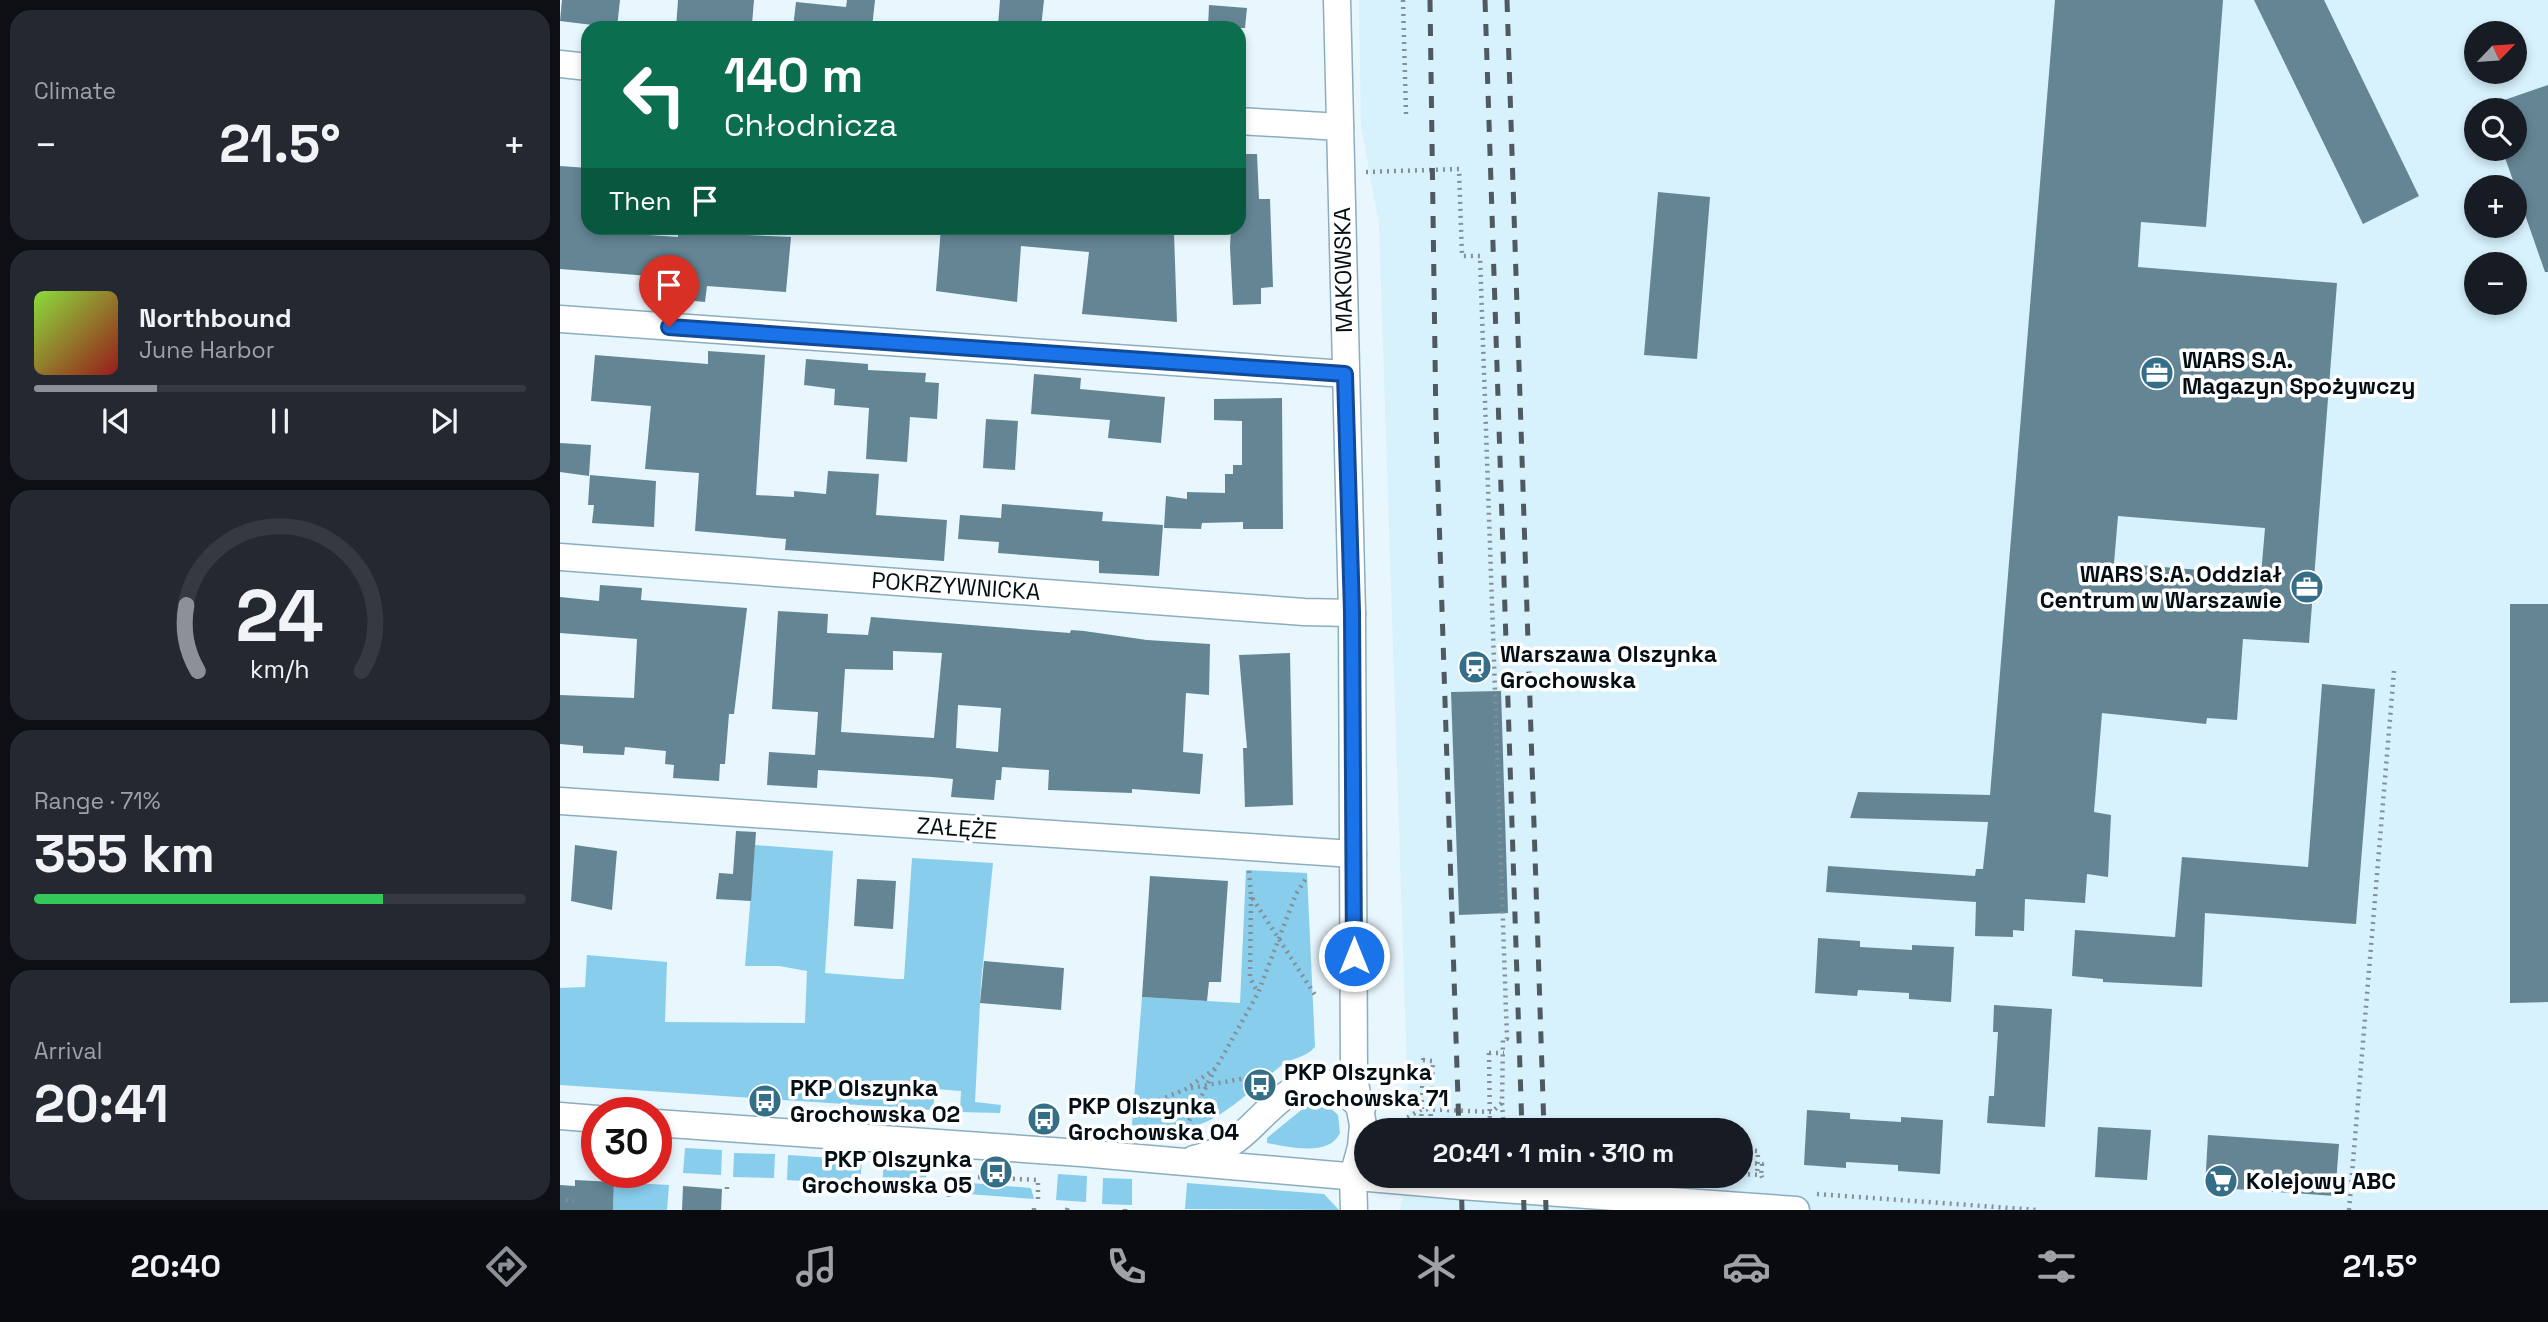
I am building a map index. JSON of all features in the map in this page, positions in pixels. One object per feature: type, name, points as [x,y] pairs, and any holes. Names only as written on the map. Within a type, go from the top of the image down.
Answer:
[{"type":"street","name":"MAKOWSKA","points":[[1337,0],[1352,612],[1354,1077],[1362,1108],[1361,1147],[1353,1176],[1354,1210]]},
{"type":"street","points":[[560,64],[581,66]]},
{"type":"street","points":[[1246,121],[1340,127]]},
{"type":"street","points":[[560,319],[1345,374]]},
{"type":"street","name":"POKRZYWNICKA","points":[[560,557],[1290,611],[1352,612]]},
{"type":"street","name":"ZAŁĘŻE","points":[[560,801],[1353,854]]},
{"type":"street","points":[[1181,1161],[1207,1156],[1222,1149],[1241,1136],[1275,1104],[1310,1084],[1330,1083],[1362,1108]]},
{"type":"street","points":[[560,1116],[581,1118]]},
{"type":"street","points":[[672,1124],[1353,1176],[1802,1202]]},
{"type":"path","points":[[1403,0],[1406,114]]},
{"type":"path","points":[[1341,172],[1459,169],[1462,256],[1480,256],[1507,1039],[1503,1039],[1503,1118]]},
{"type":"path","points":[[2349,1210],[2393,671]]},
{"type":"path","points":[[1249,867],[1250,978],[1258,993]]},
{"type":"path","points":[[1183,1133],[1206,1085],[1258,993],[1296,894],[1312,869]]},
{"type":"path","points":[[1251,896],[1317,998]]},
{"type":"path","points":[[1490,1118],[1489,1053],[1504,1053]]},
{"type":"path","points":[[1422,1118],[1423,1060],[1433,1061],[1431,1118]]},
{"type":"path","points":[[1133,1111],[1186,1088],[1216,1068]]},
{"type":"path","points":[[1186,1088],[1282,1072]]},
{"type":"path","points":[[1407,1118],[1422,1109],[1492,1112],[1502,1103]]},
{"type":"path","points":[[1753,1151],[1758,1151],[1757,1176],[1753,1176]]},
{"type":"path","points":[[1753,1163],[1762,1164],[1761,1175]]},
{"type":"path","points":[[949,1197],[950,1176],[1038,1181],[1034,1210]]},
{"type":"path","points":[[727,1182],[727,1189]]},
{"type":"path","points":[[566,1200],[574,1201]]},
{"type":"path","points":[[1802,1202],[2038,1210]]},
{"type":"shaded area","points":[[1359,0],[2548,0],[2548,1210],[1400,1210],[1405,1188],[1753,1188],[1753,1118],[1409,1118],[1379,224],[1361,126]]},
{"type":"shaded area","points":[[755,845],[833,851],[825,973],[896,979],[904,979],[912,858],[993,863],[981,983],[975,1102],[1001,1105],[1000,1113],[960,1112],[961,1091],[935,1089],[933,1110],[560,1085],[560,988],[585,987],[587,955],[667,962],[665,1022],[805,1023],[807,971],[779,966],[745,966]]},
{"type":"shaded area","points":[[1246,870],[1307,873],[1315,1047],[1282,1065],[1230,1108],[1207,1121],[1181,1128],[1132,1125],[1142,997],[1240,1003]]},
{"type":"shaded area","points":[[1327,1105],[1338,1115],[1340,1133],[1335,1140],[1318,1148],[1267,1143],[1267,1138],[1305,1107]]},
{"type":"shaded area","points":[[685,1148],[722,1150],[721,1175],[683,1173]]},
{"type":"shaded area","points":[[734,1153],[775,1154],[774,1178],[733,1177]]},
{"type":"shaded area","points":[[788,1155],[862,1160],[860,1185],[787,1180]]},
{"type":"shaded area","points":[[884,1161],[927,1165],[925,1191],[882,1187]]},
{"type":"shaded area","points":[[1058,1174],[1087,1176],[1086,1202],[1056,1200]]},
{"type":"shaded area","points":[[1103,1178],[1132,1179],[1132,1205],[1102,1204]]},
{"type":"shaded area","points":[[959,1182],[1031,1188],[1034,1199],[954,1193],[954,1186]]},
{"type":"shaded area","points":[[1187,1183],[1324,1194],[1339,1210],[1185,1209]]},
{"type":"shaded area","points":[[614,1188],[669,1188],[667,1210],[613,1210]]},
{"type":"building","points":[[562,0],[620,0],[618,21],[581,21],[581,24],[560,21]]},
{"type":"building","points":[[678,0],[754,0],[752,21],[676,21]]},
{"type":"building","points":[[847,0],[875,0],[873,21],[794,21],[796,2],[846,7]]},
{"type":"building","points":[[1000,0],[1044,0],[1042,21],[998,21]]},
{"type":"building","points":[[2055,0],[2223,0],[2206,227],[2141,222],[2138,267],[2337,283],[2309,643],[2243,639],[2237,720],[2207,718],[2206,724],[2102,713],[2094,812],[2111,815],[2108,877],[2087,874],[2085,903],[2025,899],[2024,931],[2013,930],[2013,937],[1975,936],[1976,902],[1826,892],[1828,866],[1975,876],[1976,869],[1983,869],[1988,822],[1850,818],[1858,792],[1990,795]],"holes":[[[2118,516],[2265,528],[2261,575],[2114,563]]]},
{"type":"building","points":[[2254,0],[2324,0],[2419,196],[2363,224]]},
{"type":"building","points":[[1209,5],[1247,8],[1246,21],[1208,21]]},
{"type":"building","points":[[2548,85],[2548,272],[2545,272],[2527,221],[2527,175],[2511,175],[2506,161],[2527,161],[2527,98],[2510,98]]},
{"type":"building","points":[[1246,154],[1257,154],[1259,199],[1270,199],[1273,287],[1261,288],[1261,304],[1233,305],[1231,235],[1246,235]]},
{"type":"building","points":[[560,166],[581,168],[581,235],[791,237],[786,292],[707,286],[705,302],[674,299],[675,278],[560,269]]},
{"type":"building","points":[[1658,192],[1710,197],[1697,359],[1644,355]]},
{"type":"building","points":[[940,235],[1174,235],[1177,322],[1082,314],[1089,252],[1021,246],[1017,302],[936,291]]},
{"type":"building","points":[[708,351],[765,355],[756,495],[794,497],[794,491],[826,494],[828,471],[879,474],[876,515],[947,520],[944,561],[785,550],[786,539],[695,531],[699,473],[645,469],[651,406],[591,401],[595,355],[708,364]]},
{"type":"building","points":[[806,359],[868,364],[868,370],[926,373],[925,382],[939,383],[937,419],[910,417],[907,462],[866,459],[869,408],[834,405],[835,389],[804,385]]},
{"type":"building","points":[[1034,374],[1081,378],[1080,389],[1165,397],[1161,443],[1108,438],[1110,420],[1031,414]]},
{"type":"building","points":[[1282,398],[1283,529],[1243,529],[1243,522],[1202,523],[1201,529],[1164,528],[1166,496],[1187,499],[1187,492],[1225,493],[1225,474],[1233,474],[1233,465],[1242,465],[1242,421],[1214,420],[1214,399]]},
{"type":"building","points":[[986,419],[1018,421],[1015,470],[983,468]]},
{"type":"building","points":[[560,443],[591,445],[589,476],[560,472]]},
{"type":"building","points":[[590,475],[656,481],[654,527],[592,523],[594,505],[588,505]]},
{"type":"building","points":[[1002,504],[1103,512],[1102,521],[1163,525],[1159,576],[1099,573],[1099,561],[998,553],[999,542],[958,539],[960,515],[1001,518]]},
{"type":"building","points":[[600,585],[642,588],[641,600],[747,608],[734,714],[729,714],[725,764],[720,764],[719,781],[673,778],[674,765],[665,764],[666,751],[625,747],[624,755],[583,753],[583,746],[560,744],[560,695],[634,698],[637,639],[560,633],[560,597],[599,601]]},
{"type":"building","points":[[2510,604],[2548,604],[2548,1002],[2510,1003]]},
{"type":"building","points":[[778,611],[828,614],[827,633],[868,635],[871,617],[1070,633],[1071,630],[1084,631],[1147,640],[1210,644],[1209,695],[1186,693],[1183,752],[1203,754],[1200,794],[1132,789],[1132,793],[1048,790],[1049,770],[1002,767],[1001,780],[996,780],[994,800],[951,797],[953,779],[932,777],[818,770],[817,788],[767,785],[769,752],[815,755],[818,712],[772,709]],"holes":[[[893,651],[942,653],[934,738],[841,732],[845,669],[893,670]],[[958,705],[1001,708],[998,752],[956,748]]]},
{"type":"building","points":[[1290,653],[1293,805],[1245,807],[1243,748],[1247,748],[1239,655]]},
{"type":"building","points":[[2322,684],[2375,689],[2356,924],[2205,913],[2202,987],[2103,982],[2103,979],[2072,976],[2075,930],[2175,937],[2182,857],[2308,867]]},
{"type":"building","points":[[1501,691],[1508,913],[1459,915],[1451,692]]},
{"type":"building","points":[[736,831],[756,832],[751,901],[716,899],[719,873],[733,874]]},
{"type":"building","points":[[575,845],[617,851],[612,910],[571,901]]},
{"type":"building","points":[[1150,876],[1228,881],[1221,982],[1209,982],[1207,1001],[1142,997]]},
{"type":"building","points":[[857,879],[896,881],[893,929],[854,926]]},
{"type":"building","points":[[1818,938],[1860,941],[1860,947],[1912,950],[1912,945],[1954,947],[1951,1002],[1909,999],[1909,993],[1858,990],[1857,996],[1815,993]]},
{"type":"building","points":[[984,961],[1064,968],[1061,1010],[980,1003]]},
{"type":"building","points":[[1994,1005],[2052,1009],[2045,1127],[1987,1123],[1989,1096],[1994,1096],[1998,1032],[1993,1032]]},
{"type":"building","points":[[1807,1110],[1850,1113],[1850,1119],[1901,1122],[1901,1117],[1943,1120],[1940,1174],[1898,1171],[1898,1165],[1846,1162],[1846,1168],[1804,1165]]},
{"type":"building","points":[[2098,1127],[2151,1130],[2147,1180],[2095,1177]]},
{"type":"building","points":[[2208,1135],[2339,1144],[2335,1196],[2205,1187]]},
{"type":"building","points":[[575,1180],[581,1180],[581,1188],[614,1188],[613,1210],[560,1210],[560,1185],[575,1186]]},
{"type":"building","points":[[683,1186],[722,1189],[721,1210],[682,1210]]},
{"type":"railway","points":[[1430,0],[1436,425],[1459,1118]]},
{"type":"railway","points":[[1485,0],[1522,1118]]},
{"type":"railway","points":[[1507,0],[1544,1118]]},
{"type":"railway","points":[[1461,1188],[1462,1210]]},
{"type":"railway","points":[[1523,1188],[1524,1210]]},
{"type":"railway","points":[[1545,1188],[1546,1210]]},
{"type":"place","name":"WARS S.A. Magazyn Spożywczy","points":[[2157,373]]},
{"type":"place","name":"WARS S.A. Oddział Centrum w Warszawie","points":[[2307,587]]},
{"type":"place","name":"Warszawa Olszynka Grochowska","points":[[1475,667]]},
{"type":"place","name":"PKP Olszynka Grochowska 71","points":[[1260,1085]]},
{"type":"place","name":"PKP Olszynka Grochowska 02","points":[[765,1101]]},
{"type":"place","name":"PKP Olszynka Grochowska 04","points":[[1044,1119]]},
{"type":"place","name":"PKP Olszynka Grochowska 05","points":[[996,1172]]},
{"type":"place","name":"Kolejowy ABC","points":[[2221,1181]]},
{"type":"route","points":[[669,327],[1345,374],[1352,612],[1354,956]]}]
